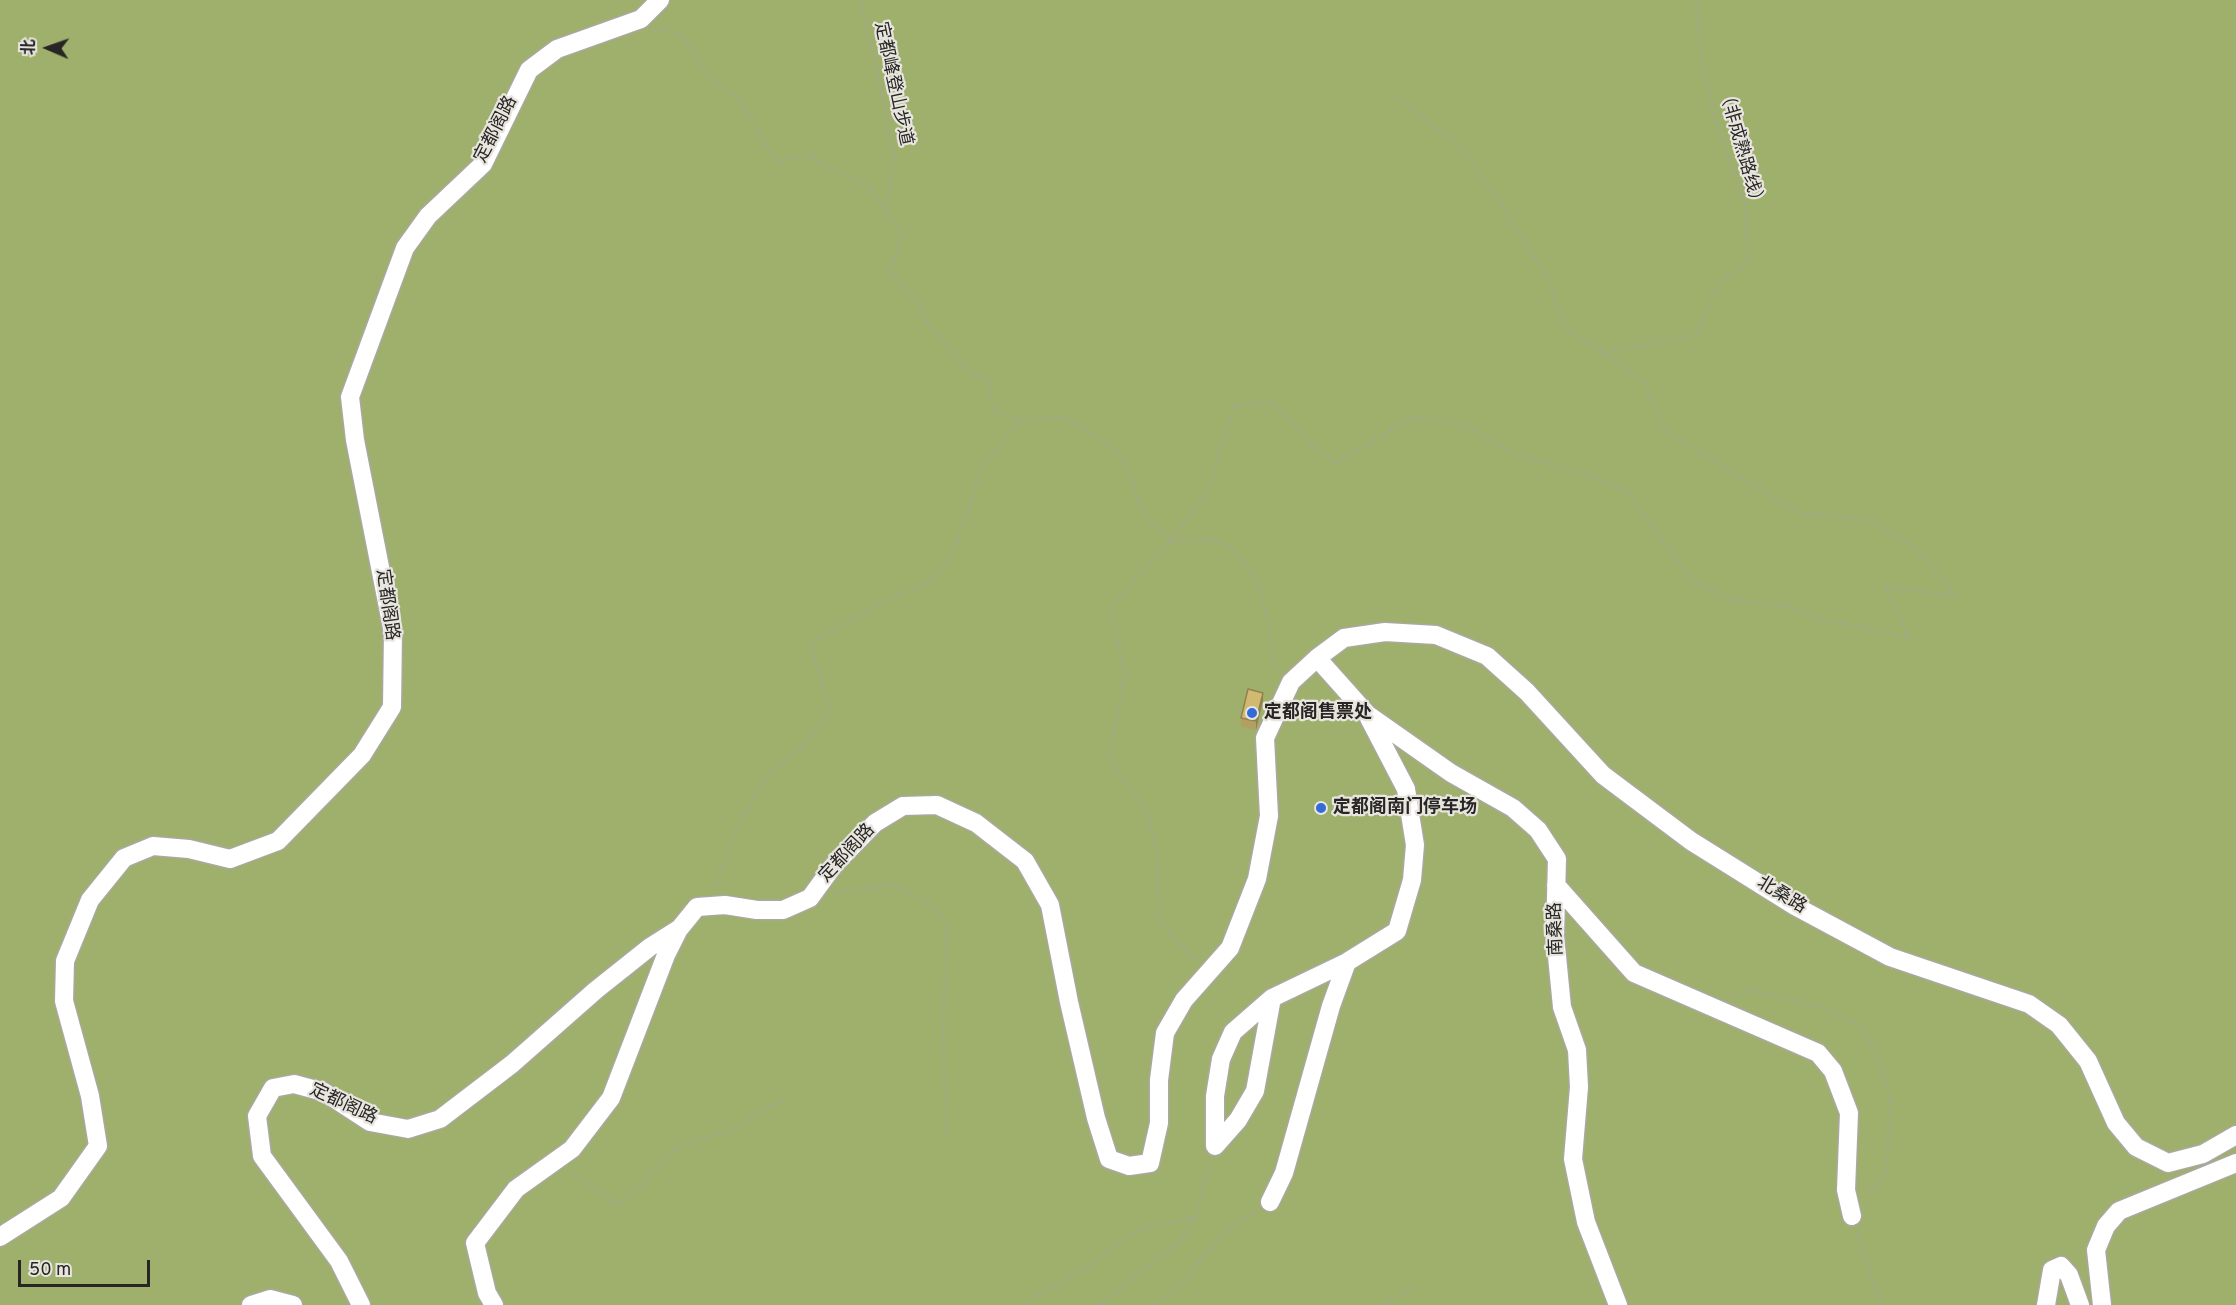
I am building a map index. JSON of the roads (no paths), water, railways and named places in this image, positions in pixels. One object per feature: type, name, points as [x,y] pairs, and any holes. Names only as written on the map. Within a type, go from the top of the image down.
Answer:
[{"type":"street","name":"定都阁路","points":[[0,1237],[61,1198],[98,1146],[90,1096],[64,1001],[65,961],[90,900],[124,858],[153,846],[189,849],[230,860],[278,841],[362,755],[392,707],[393,633],[355,440],[350,398],[405,248],[429,216],[483,164],[529,70],[557,49],[641,19],[660,0]]},
{"type":"street","name":"北桑路","points":[[1317,658],[1344,638],[1385,632],[1436,635],[1487,656],[1527,692],[1603,775],[1691,841],[1795,906],[1890,957],[2029,1004],[2059,1025],[2088,1061],[2116,1123],[2136,1147],[2169,1163],[2203,1154],[2236,1135]]},
{"type":"street","name":"定都阁路","points":[[361,1305],[339,1261],[262,1156],[257,1116],[273,1088],[294,1084],[324,1092],[370,1122],[408,1129],[440,1119],[512,1064],[596,990],[650,947],[680,928],[697,907],[725,905],[757,910],[783,910],[810,898],[834,865],[875,823],[903,806],[937,805],[976,823],[1025,861],[1050,905],[1069,1002],[1096,1118],[1109,1159],[1129,1166],[1150,1163],[1159,1123],[1159,1080],[1165,1033],[1184,1000],[1230,948],[1257,879],[1269,816],[1265,738],[1291,682],[1317,658]]},
{"type":"street","name":"南桑路","points":[[1317,658],[1367,714],[1451,773],[1513,808],[1539,830],[1557,859],[1555,936],[1562,1007],[1577,1050],[1579,1087],[1572,1159],[1586,1222],[1618,1305]]},
{"type":"street","points":[[1272,998],[1255,1091],[1238,1120],[1215,1146],[1215,1096],[1221,1059],[1233,1032],[1272,998],[1347,962],[1397,931],[1412,880],[1415,845],[1406,789],[1367,714]]},
{"type":"street","points":[[1556,885],[1634,973],[1818,1053],[1833,1071],[1849,1113],[1846,1190],[1852,1216]]},
{"type":"street","points":[[494,1305],[487,1293],[475,1243],[516,1189],[572,1149],[611,1098],[666,955],[680,928]]},
{"type":"street","points":[[1270,1202],[1284,1173],[1331,1006],[1347,962]]},
{"type":"street","points":[[2102,1305],[2096,1250],[2106,1226],[2119,1211],[2236,1163]]},
{"type":"street","points":[[2046,1305],[2052,1270],[2061,1266],[2070,1275],[2080,1305]]},
{"type":"street","points":[[251,1305],[270,1299],[292,1305]]},
{"type":"place","name":"定都阁售票处","points":[[1252,713]]},
{"type":"place","name":"定都阁南门停车场","points":[[1321,808]]}]
